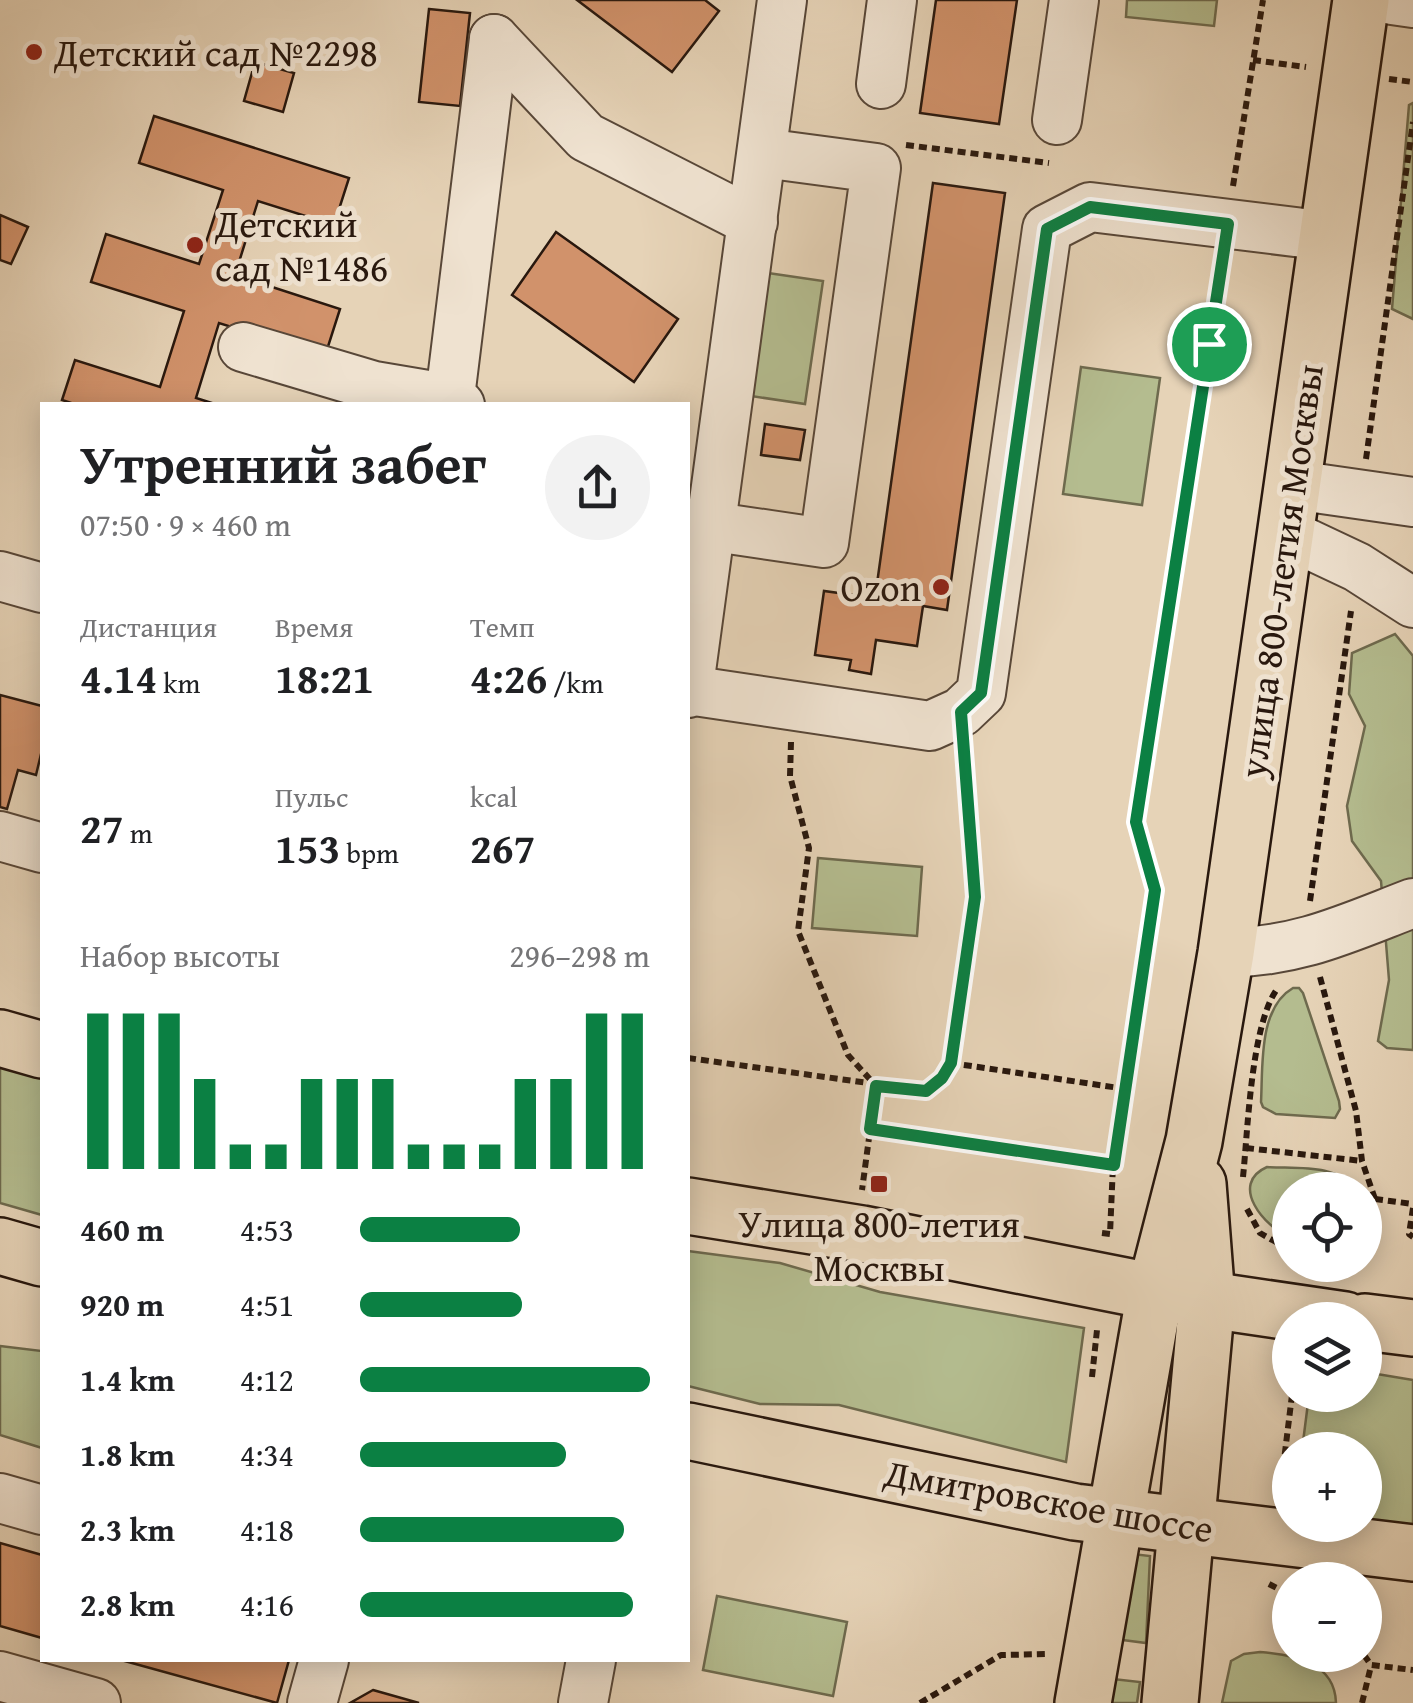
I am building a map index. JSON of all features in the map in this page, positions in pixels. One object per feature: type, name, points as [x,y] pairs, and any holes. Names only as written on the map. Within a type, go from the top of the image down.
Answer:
[{"type":"main road","name":"улица 800-летия Москвы","points":[[1082,1703],[1114,1517],[1181,1296],[1220,1144],[1226,953],[1361,0]]},
{"type":"main road","points":[[0,1038],[40,1049]]},
{"type":"main road","points":[[690,1206],[1272,1309]]},
{"type":"main road","points":[[0,1246],[40,1257]]},
{"type":"main road","name":"улица 800-летия Москвы","points":[[1170,1703],[1188,1526],[1181,1296]]},
{"type":"main road","points":[[1382,1324],[1413,1328]]},
{"type":"main road","name":"Дмитровское шоссе","points":[[690,1431],[1075,1512],[1413,1553]]},
{"type":"street","points":[[690,658],[698,525],[753,222],[782,0]]},
{"type":"street","points":[[881,84],[892,0]]},
{"type":"street","points":[[1053,141],[1074,0]]},
{"type":"street","points":[[1392,0],[1413,2]]},
{"type":"street","points":[[453,402],[494,39],[586,137],[753,222]]},
{"type":"street","points":[[698,525],[824,543],[876,168],[763,152]]},
{"type":"street","points":[[690,691],[930,726],[961,712],[981,693],[1047,229],[1090,207],[1328,236]]},
{"type":"street","points":[[242,347],[374,386],[448,402]]},
{"type":"street","points":[[1290,510],[1361,494],[1413,502]]},
{"type":"street","points":[[1290,510],[1357,567],[1413,603]]},
{"type":"street","points":[[0,576],[40,587]]},
{"type":"street","points":[[0,836],[40,846]]},
{"type":"street","points":[[1226,953],[1270,952],[1311,943],[1413,902]]},
{"type":"street","points":[[0,1498],[40,1509]]},
{"type":"street","points":[[312,1703],[323,1662]]},
{"type":"street","points":[[582,1703],[591,1662]]},
{"type":"street","points":[[0,1676],[96,1703]]},
{"type":"path","points":[[1110,1234],[1114,1165],[1155,890],[1136,822],[1263,0]]},
{"type":"path","points":[[1254,60],[1306,67]]},
{"type":"path","points":[[1387,78],[1413,82]]},
{"type":"path","points":[[1361,494],[1413,122]]},
{"type":"path","points":[[894,144],[1053,141]]},
{"type":"path","points":[[1357,567],[1309,908],[1311,943],[1356,1111],[1366,1172]]},
{"type":"path","points":[[792,706],[790,776],[810,848],[798,930],[848,1055],[876,1086]]},
{"type":"path","points":[[690,1058],[926,1091],[942,1078],[951,1063],[975,897],[961,712]]},
{"type":"path","points":[[1243,1190],[1220,1144],[1268,1008],[1280,986]]},
{"type":"path","points":[[951,1063],[1126,1090]]},
{"type":"path","points":[[862,1192],[876,1086]]},
{"type":"path","points":[[870,1129],[1114,1165]]},
{"type":"path","points":[[1220,1144],[1362,1161]]},
{"type":"path","points":[[1382,1201],[1413,1206],[1408,1234],[1413,1237]]},
{"type":"path","points":[[1244,1202],[1260,1234],[1272,1240]]},
{"type":"path","points":[[920,1703],[1001,1655],[1055,1654]]},
{"type":"path","points":[[1382,1666],[1413,1670]]},
{"type":"path","points":[[1362,1703],[1369,1672]]},
{"type":"green space","points":[[1127,0],[1217,0],[1214,26],[1126,17]]},
{"type":"green space","points":[[1413,103],[1413,319],[1392,309],[1409,105]]},
{"type":"green space","points":[[768,273],[823,281],[805,404],[751,396]]},
{"type":"green space","points":[[1081,367],[1160,378],[1142,505],[1063,494]]},
{"type":"green space","points":[[1395,634],[1413,656],[1413,1050],[1387,1048],[1378,1041],[1389,980],[1381,881],[1352,841],[1347,806],[1365,726],[1349,694],[1352,653]]},
{"type":"green space","points":[[818,858],[922,867],[917,936],[812,928]]},
{"type":"green space","points":[[1293,988],[1303,993],[1339,1101],[1335,1118],[1276,1114],[1261,1102],[1268,1024],[1282,997]]},
{"type":"green space","points":[[0,1067],[40,1078],[40,1214],[0,1203]]},
{"type":"green space","points":[[1267,1167],[1330,1172],[1272,1172],[1272,1226],[1254,1205],[1251,1184]]},
{"type":"green space","points":[[690,1251],[780,1263],[880,1292],[1084,1328],[1066,1462],[839,1405],[760,1404],[690,1386]]},
{"type":"green space","points":[[0,1346],[40,1351],[40,1447],[0,1435]]},
{"type":"green space","points":[[1382,1375],[1413,1380],[1413,1526],[1382,1523],[1382,1432],[1304,1432],[1307,1412],[1382,1412]]},
{"type":"green space","points":[[1124,1553],[1150,1556],[1146,1643],[1107,1638]]},
{"type":"green space","points":[[717,1596],[847,1622],[833,1696],[703,1670]]},
{"type":"green space","points":[[1272,1653],[1272,1672],[1322,1672],[1334,1689],[1336,1703],[1222,1703],[1231,1661],[1244,1654]]},
{"type":"green space","points":[[1104,1678],[1140,1682],[1137,1703],[1101,1703]]},
{"type":"building","points":[[577,0],[705,0],[719,11],[672,72]]},
{"type":"building","points":[[936,0],[1017,0],[999,124],[920,113]]},
{"type":"building","points":[[429,9],[470,13],[460,106],[419,102]]},
{"type":"building","points":[[255,62],[294,73],[283,112],[244,101]]},
{"type":"building","points":[[154,116],[349,178],[334,225],[258,201],[235,275],[340,309],[325,356],[219,323],[196,398],[209,402],[62,400],[75,360],[160,387],[184,311],[91,282],[106,234],[199,264],[223,190],[139,163]]},
{"type":"building","points":[[933,183],[1005,193],[947,610],[923,606],[917,646],[876,640],[871,674],[849,670],[851,660],[815,655],[824,591],[875,598]]},
{"type":"building","points":[[0,215],[28,227],[11,264],[0,260]]},
{"type":"building","points":[[556,232],[678,319],[634,382],[512,295]]},
{"type":"building","points":[[765,424],[805,430],[800,460],[761,455]]},
{"type":"building","points":[[0,695],[40,705],[40,758],[36,775],[18,770],[7,809],[0,807]]},
{"type":"building","points":[[0,1543],[40,1554],[40,1637],[0,1626]]},
{"type":"building","points":[[128,1662],[288,1662],[277,1703]]},
{"type":"building","points":[[373,1690],[419,1703],[350,1703]]},
{"type":"place","name":"Детский сад №2298","points":[[34,52]]},
{"type":"place","name":"Детский сад №1486","points":[[195,245]]},
{"type":"place","name":"Ozon","points":[[941,587]]},
{"type":"place","name":"Улица 800-летия Москвы","points":[[879,1184]]},
{"type":"route","points":[[1090,207],[1228,224],[1209,344],[1136,822],[1155,890],[1114,1165],[870,1129],[876,1086],[926,1091],[942,1078],[951,1063],[975,897],[961,712],[981,693],[1047,229],[1090,207]]}]
